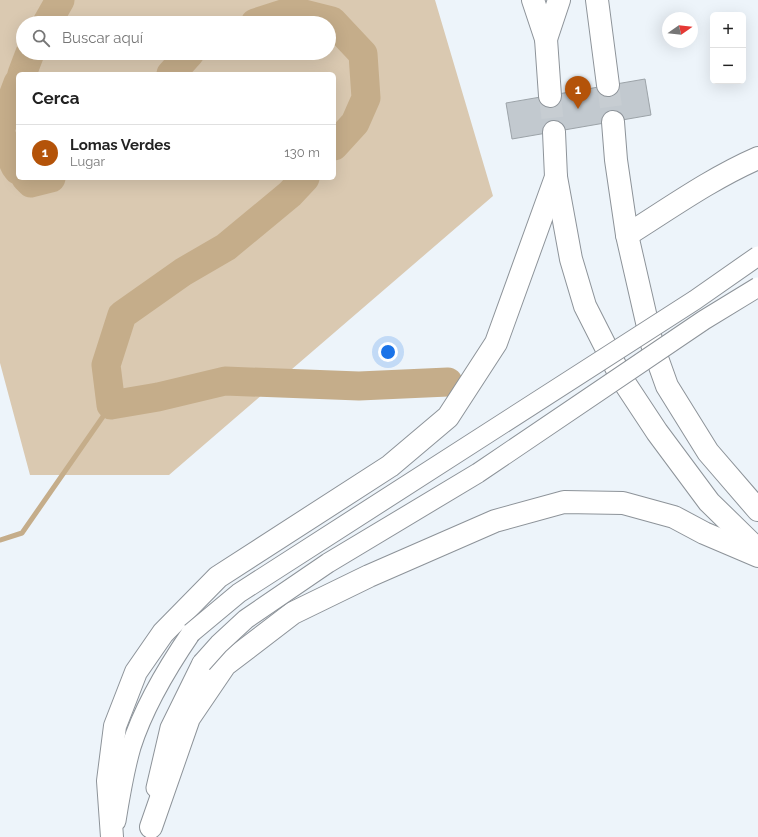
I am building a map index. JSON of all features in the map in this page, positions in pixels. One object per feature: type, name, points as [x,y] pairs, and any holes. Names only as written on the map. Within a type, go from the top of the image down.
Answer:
[{"type":"highway","points":[[532,0],[546,39],[550,96]]},
{"type":"highway","points":[[546,39],[559,0]]},
{"type":"highway","points":[[599,5],[608,85]]},
{"type":"highway","points":[[613,122],[616,160],[627,235],[652,344],[667,386],[708,452],[758,510]]},
{"type":"highway","points":[[554,132],[556,177],[571,259],[584,306],[622,380],[657,432],[709,502],[758,550]]},
{"type":"highway","points":[[627,235],[735,168],[758,158]]},
{"type":"highway","points":[[113,837],[108,781],[115,726],[136,672],[162,633],[218,577],[390,466],[448,417],[496,342],[556,177]]},
{"type":"highway","points":[[151,832],[189,718],[225,665],[293,613],[376,573],[495,521],[564,502],[623,503],[674,517],[704,533],[758,556]]},
{"type":"street","points":[[113,837],[122,783],[132,746],[150,701],[173,659],[191,633],[239,592],[683,309],[758,256]]},
{"type":"street","points":[[151,832],[151,810],[170,728],[202,662],[246,619],[328,563],[478,473],[690,329],[758,287]]},
{"type":"shaded area","points":[[0,0],[435,0],[493,196],[169,475],[30,475],[0,363]]},
{"type":"building","points":[[645,79],[651,115],[512,139],[506,103]]},
{"type":"waterway","points":[[51,16],[60,0]]},
{"type":"waterway","points":[[277,16],[292,11],[312,16]]},
{"type":"waterway","points":[[336,25],[363,54],[366,98],[355,123],[336,144]]},
{"type":"waterway","points":[[23,72],[27,60]]},
{"type":"waterway","points":[[173,72],[184,60]]},
{"type":"waterway","points":[[0,130],[16,88]]},
{"type":"waterway","points":[[0,132],[16,167]]},
{"type":"waterway","points":[[28,180],[31,183],[43,180]]},
{"type":"waterway","points":[[303,180],[290,194],[226,247],[183,272],[122,315],[106,365],[111,405],[158,397],[225,381],[359,386],[448,382]]},
{"type":"waterway","points":[[0,540],[22,533],[111,405]]},
{"type":"tunnel","points":[[608,85],[613,122]]},
{"type":"tunnel","points":[[550,96],[554,132]]},
{"type":"place","name":"Lomas Verdes","points":[[578,109]]}]
